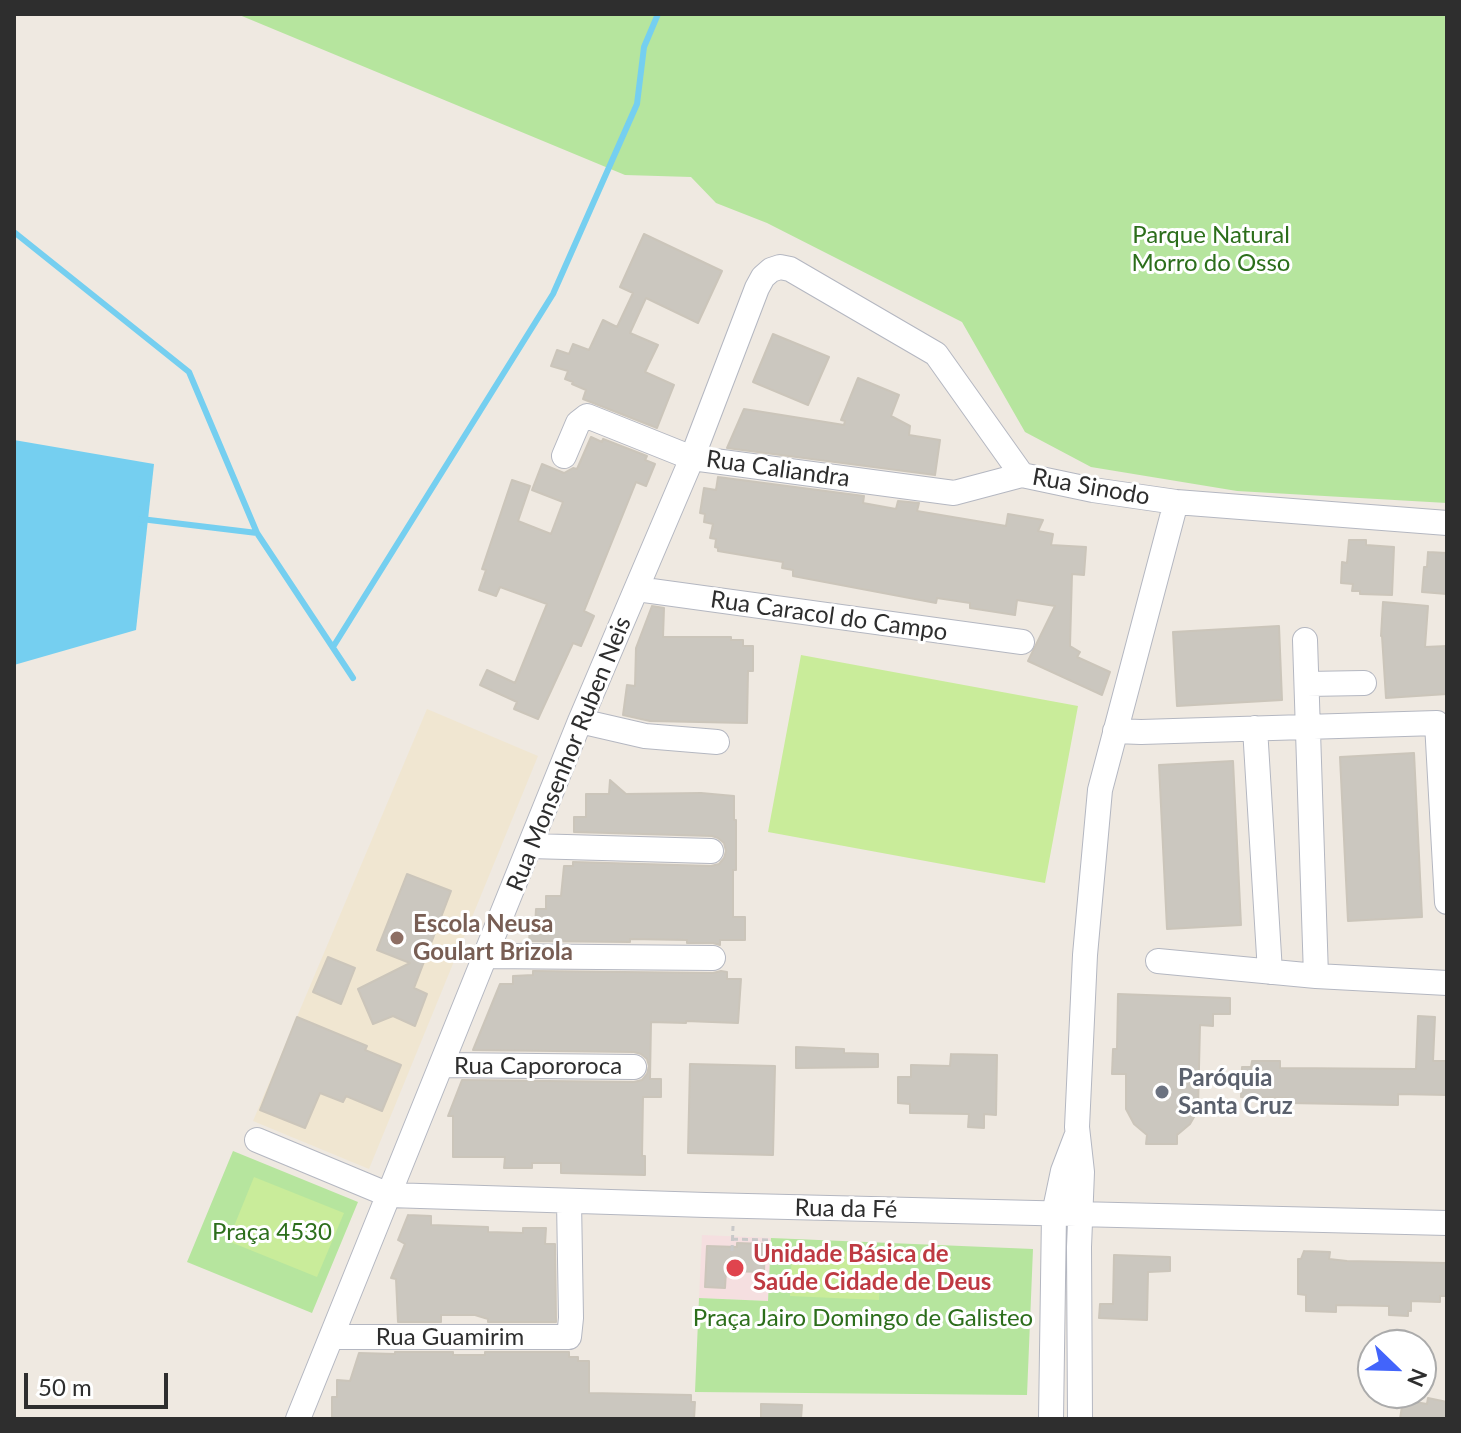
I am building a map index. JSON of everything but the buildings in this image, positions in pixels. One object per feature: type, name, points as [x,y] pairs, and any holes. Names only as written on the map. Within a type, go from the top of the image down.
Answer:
[{"type":"street","name":"Rua Sinodo","points":[[771,270],[780,267],[790,269],[936,354],[1022,475],[1093,490],[1176,502],[1447,523]]},
{"type":"street","name":"Rua Monsenhor Ruben Neis","points":[[298,1419],[580,721],[692,458],[757,288],[771,270]]},
{"type":"street","name":"Rua Caliandra","points":[[564,456],[578,423],[587,416],[692,458],[954,493],[1022,475]]},
{"type":"street","points":[[1080,1419],[1082,1172],[1077,1134],[1085,955],[1100,790],[1176,502]]},
{"type":"street","name":"Rua Caracol do Campo","points":[[637,589],[1022,642]]},
{"type":"street","points":[[1305,640],[1316,976]]},
{"type":"street","points":[[1307,684],[1364,683]]},
{"type":"street","points":[[580,721],[645,736],[717,742]]},
{"type":"street","points":[[1115,731],[1442,722],[1447,902]]},
{"type":"street","points":[[1255,728],[1270,972]]},
{"type":"street","points":[[530,846],[711,851]]},
{"type":"street","points":[[486,956],[713,958]]},
{"type":"street","points":[[1158,961],[1316,976],[1447,983]]},
{"type":"street","name":"Rua Capororoca","points":[[441,1065],[634,1067]]},
{"type":"street","points":[[1051,1419],[1054,1214],[1063,1171],[1077,1134]]},
{"type":"street","name":"Rua da Fé","points":[[257,1140],[389,1195],[1447,1223]]},
{"type":"street","name":"Rua Guamirim","points":[[332,1337],[569,1337],[569,1201]]},
{"type":"path","points":[[732,1239],[768,1240]]},
{"type":"shaded area","name":"Escola Neusa Goulart Brizola","points":[[427,709],[538,756],[369,1169],[253,1121]]},
{"type":"shaded area","name":"Unidade Básica de Saúde Cidade de Deus","points":[[702,1235],[771,1238],[768,1301],[699,1298]]},
{"type":"green space","name":"Parque Natural Morro do Osso","points":[[237,14],[1447,14],[1447,503],[1237,491],[1091,467],[1025,432],[962,322],[767,223],[716,203],[691,177],[625,175]]},
{"type":"green space","points":[[801,655],[1078,706],[1045,883],[768,832]]},
{"type":"green space","name":"Praça 4530","points":[[233,1151],[358,1202],[312,1313],[187,1262]]},
{"type":"green space","points":[[254,1177],[344,1213],[317,1277],[228,1241]]},
{"type":"green space","name":"Praça Jairo Domingo de Galisteo","points":[[771,1238],[1033,1249],[1027,1395],[695,1392],[699,1298],[768,1301]]},
{"type":"green space","points":[[792,1249],[881,1253],[879,1300],[790,1296]]},
{"type":"water","points":[[14,440],[154,464],[136,630],[14,665]]},
{"type":"waterway","points":[[333,647],[553,294],[637,104],[644,47],[658,14]]},
{"type":"waterway","points":[[14,232],[189,372],[257,533],[353,678]]},
{"type":"waterway","points":[[141,519],[257,533]]},
{"type":"place","name":"Escola Neusa Goulart Brizola","points":[[397,938]]},
{"type":"place","name":"Paróquia Santa Cruz","points":[[1162,1092]]},
{"type":"place","name":"Unidade Básica de Saúde Cidade de Deus","points":[[735,1268]]}]
